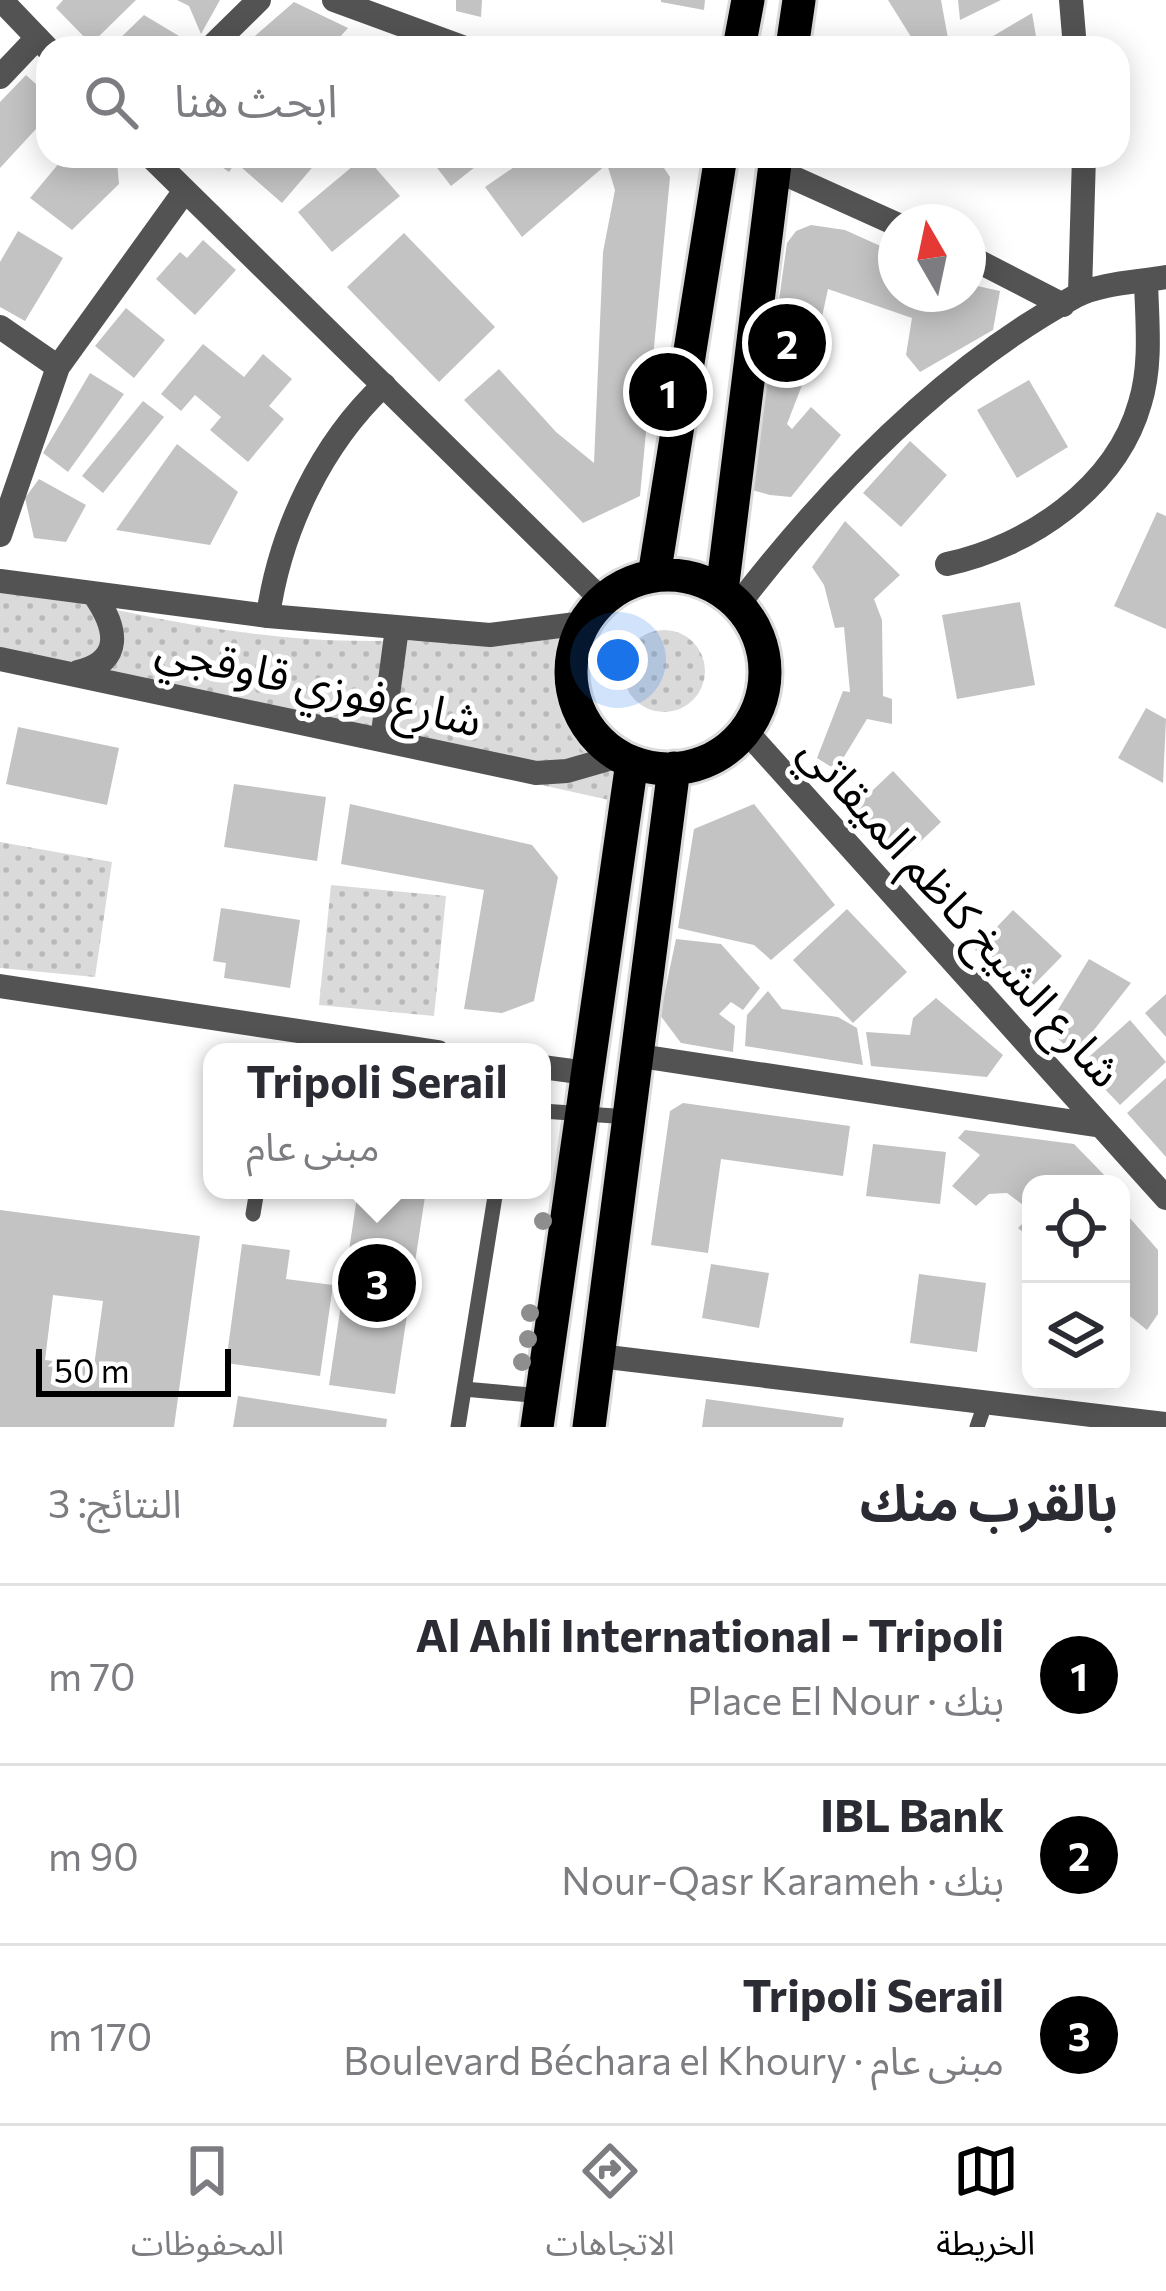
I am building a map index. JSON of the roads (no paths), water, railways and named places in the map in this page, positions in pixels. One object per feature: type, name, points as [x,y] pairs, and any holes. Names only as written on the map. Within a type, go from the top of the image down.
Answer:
[{"type":"highway","points":[[742,36],[748,0]]},
{"type":"highway","points":[[794,36],[799,0]]},
{"type":"highway","points":[[654,576],[719,168]]},
{"type":"highway","points":[[730,598],[774,168]]},
{"type":"highway","points":[[654,576],[682,576],[730,598],[754,627],[764,666],[758,706],[745,730],[713,756],[674,768],[625,759],[595,736],[579,711],[571,682],[572,651],[593,611],[626,584],[654,576]]},
{"type":"highway","points":[[539,1412],[625,759]]},
{"type":"highway","points":[[589,1427],[674,768]]},
{"type":"street","points":[[1,0],[36,36]]},
{"type":"street","points":[[223,36],[260,0]]},
{"type":"street","points":[[334,0],[432,36]]},
{"type":"street","points":[[1071,0],[1074,36]]},
{"type":"street","points":[[0,77],[36,49]]},
{"type":"street","points":[[162,168],[384,385],[593,611]]},
{"type":"street","points":[[787,168],[878,215]]},
{"type":"street","points":[[1071,299],[1083,168]]},
{"type":"street","points":[[0,536],[58,367],[184,192]]},
{"type":"street","points":[[986,264],[1071,299]]},
{"type":"street","points":[[730,598],[911,418],[1071,299],[1156,279],[1140,405],[1114,455],[1077,498],[1034,532],[996,554],[946,564]]},
{"type":"street","points":[[0,327],[58,367]]},
{"type":"street","points":[[268,616],[274,573],[292,520],[352,415],[384,385]]},
{"type":"street","name":"شارع فوزي قاوقجي","points":[[0,581],[268,616],[490,635],[593,611]]},
{"type":"street","points":[[76,672],[104,662],[114,646],[111,622],[94,596]]},
{"type":"street","points":[[382,740],[398,628]]},
{"type":"street","name":"شارع فوزي قاوقجي","points":[[0,659],[536,773],[625,759]]},
{"type":"street","name":"شارع الشيخ كاظم الميقاتي","points":[[745,730],[1095,1125],[1166,1198]]},
{"type":"street","points":[[0,986],[379,1043]]},
{"type":"street","points":[[640,1056],[1095,1125]]},
{"type":"street","points":[[551,1068],[587,1073]]},
{"type":"street","points":[[599,1356],[1166,1424]]},
{"type":"lane","points":[[551,1111],[632,1117]]},
{"type":"lane","points":[[254,1214],[256,1199]]},
{"type":"lane","points":[[458,1427],[495,1199]]},
{"type":"lane","points":[[464,1389],[539,1412]]},
{"type":"lane","points":[[977,1427],[986,1401]]},
{"type":"place","name":"IBL Bank","points":[[787,343]]},
{"type":"place","name":"Al Ahli International - Tripoli","points":[[668,392]]},
{"type":"place","name":"Tripoli Serail","points":[[377,1283]]}]
